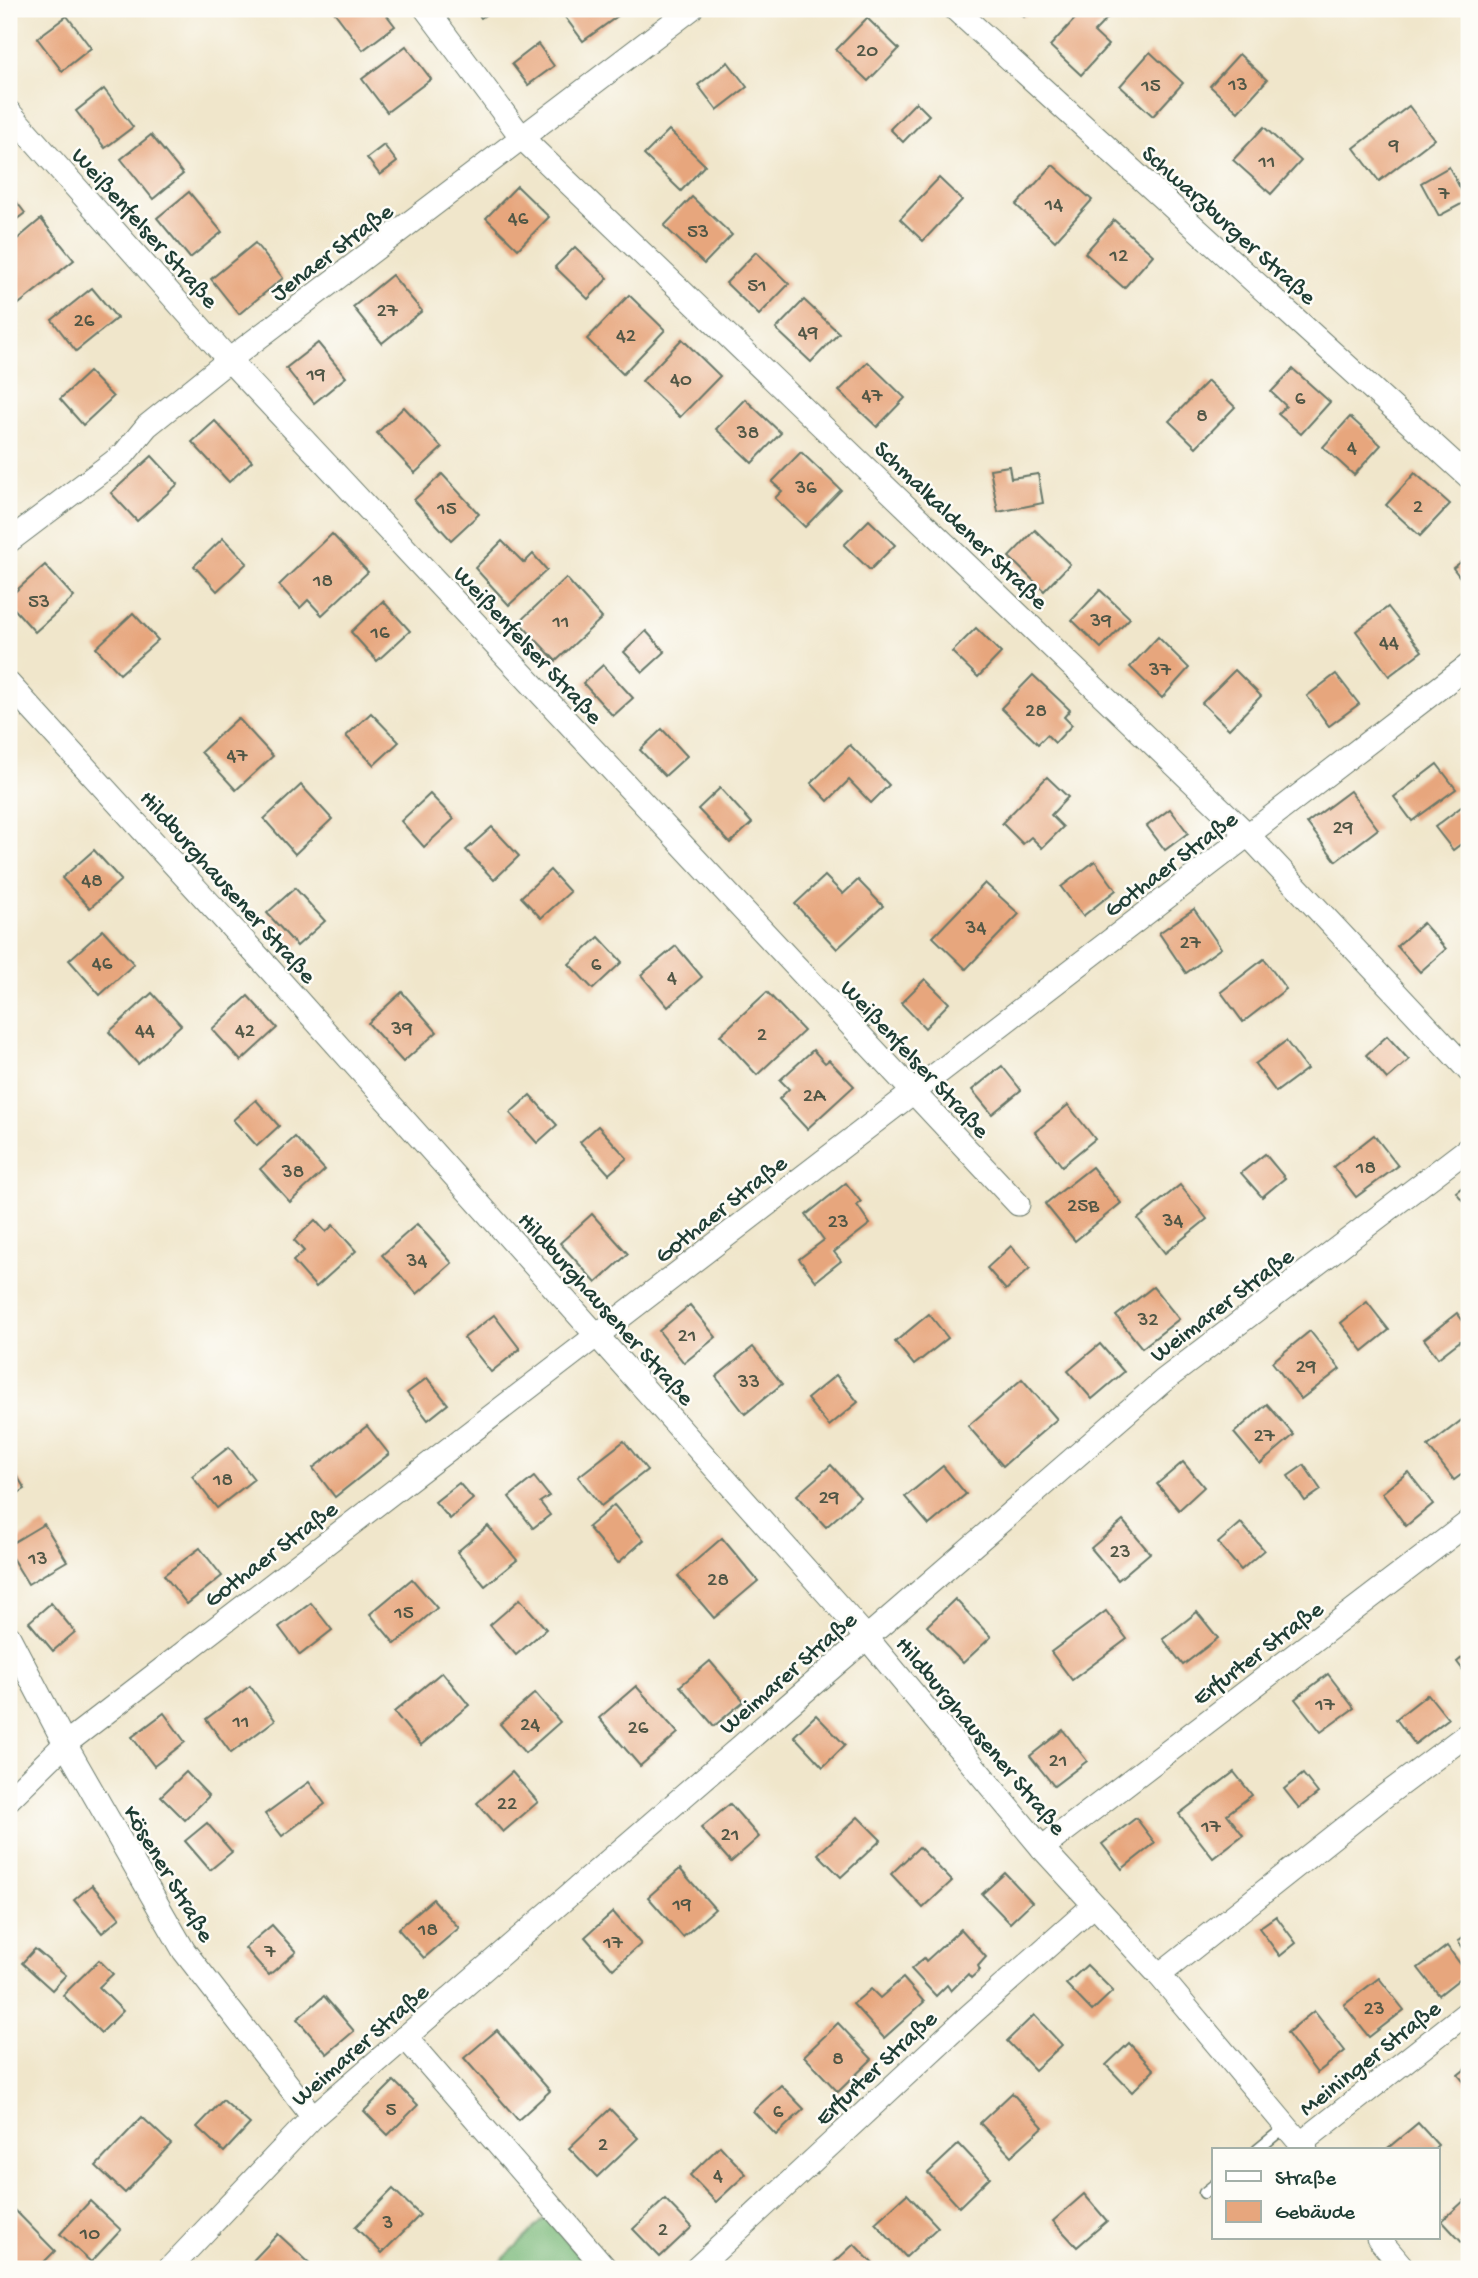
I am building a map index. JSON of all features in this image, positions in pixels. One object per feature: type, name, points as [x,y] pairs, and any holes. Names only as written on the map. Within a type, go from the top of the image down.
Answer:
[{"type":"street","name":"Schmalkaldener Straße","points":[[426,9],[523,139],[1249,836],[1469,1071]]},
{"type":"street","name":"Jenaer Straße","points":[[9,541],[124,454],[147,426],[229,360],[691,9]]},
{"type":"street","name":"Schwarzburger Straße","points":[[956,9],[1469,477]]},
{"type":"street","name":"Weißenfelser Straße","points":[[9,112],[229,360],[1018,1204]]},
{"type":"street","name":"Gothaer Straße","points":[[9,1799],[65,1744],[1469,665]]},
{"type":"street","name":"Hildburghausener Straße","points":[[9,684],[256,954],[867,1638],[1042,1849],[1159,1975],[1297,2140]]},
{"type":"street","name":"Weimarer Straße","points":[[169,2269],[313,2117],[1163,1381],[1469,1148]]},
{"type":"street","name":"Erfurter Straße","points":[[1042,1849],[1469,1522]]},
{"type":"street","name":"Kösener Straße","points":[[9,1637],[65,1744],[184,1951],[313,2117]]},
{"type":"street","points":[[1159,1975],[1382,1798],[1469,1733]]},
{"type":"street","name":"Erfurter Straße","points":[[696,2269],[969,2016],[1093,1906]]},
{"type":"street","name":"Meininger Straße","points":[[1297,2140],[1469,2011]]},
{"type":"street","points":[[405,2037],[606,2269]]},
{"type":"street","points":[[1380,2240],[1404,2269]]},
{"type":"lane","points":[[1264,2148],[1297,2140]]},
{"type":"lane","points":[[1204,2193],[1212,2187]]},
{"type":"green space","points":[[546,2217],[590,2269],[493,2269]]},
{"type":"building","points":[[332,9],[382,9],[395,26],[363,50]]},
{"type":"building","points":[[474,9],[494,9],[481,18]]},
{"type":"building","points":[[559,9],[614,9],[619,15],[583,41]]},
{"type":"building","points":[[1014,9],[1032,9],[1024,17]]},
{"type":"building","points":[[1084,9],[1114,11],[1094,32],[1108,45],[1081,75],[1050,46]]},
{"type":"building","points":[[67,16],[91,48],[62,71],[37,38]]},
{"type":"building","points":[[867,18],[899,49],[868,81],[836,50]]},
{"type":"building","points":[[538,44],[554,66],[528,85],[512,64]]},
{"type":"building","points":[[406,46],[431,79],[387,112],[362,79]]},
{"type":"building","points":[[1150,52],[1183,83],[1153,116],[1120,86]]},
{"type":"building","points":[[1239,54],[1267,80],[1238,112],[1210,86]]},
{"type":"building","points":[[728,62],[747,87],[717,110],[698,85]]},
{"type":"building","points":[[104,89],[133,127],[105,148],[76,111]]},
{"type":"building","points":[[916,102],[929,115],[903,142],[890,129]]},
{"type":"building","points":[[1409,106],[1434,139],[1379,181],[1354,148]]},
{"type":"building","points":[[1264,127],[1301,161],[1271,194],[1233,160]]},
{"type":"building","points":[[669,130],[705,165],[681,191],[644,155]]},
{"type":"building","points":[[151,135],[183,174],[153,199],[121,159]]},
{"type":"building","points":[[384,145],[397,162],[380,175],[367,158]]},
{"type":"building","points":[[1053,165],[1092,200],[1055,241],[1016,205]]},
{"type":"building","points":[[1449,167],[1467,201],[1439,216],[1421,183]]},
{"type":"building","points":[[939,178],[962,200],[923,241],[900,219]]},
{"type":"building","points":[[517,186],[549,217],[518,249],[486,218]]},
{"type":"building","points":[[9,192],[25,213],[9,225]]},
{"type":"building","points":[[189,192],[222,232],[190,258],[157,218]]},
{"type":"building","points":[[692,197],[732,235],[704,264],[664,226]]},
{"type":"building","points":[[41,219],[74,260],[15,307],[9,299],[9,267],[12,264],[9,261],[9,246]]},
{"type":"building","points":[[1114,220],[1153,255],[1124,288],[1085,253]]},
{"type":"building","points":[[255,243],[283,278],[239,314],[211,279]]},
{"type":"building","points":[[575,247],[608,278],[588,299],[555,267]]},
{"type":"building","points":[[756,252],[789,284],[759,315],[726,283]]},
{"type":"building","points":[[392,275],[422,311],[382,343],[353,307]]},
{"type":"building","points":[[92,288],[117,318],[76,351],[52,320]]},
{"type":"building","points":[[629,295],[665,330],[623,374],[587,339]]},
{"type":"building","points":[[804,300],[839,333],[811,362],[776,329]]},
{"type":"building","points":[[682,339],[720,376],[680,417],[642,381]]},
{"type":"building","points":[[318,343],[346,377],[314,403],[286,368]]},
{"type":"building","points":[[868,362],[905,398],[877,427],[839,391]]},
{"type":"building","points":[[1293,369],[1330,402],[1301,434],[1278,414],[1286,406],[1271,392]]},
{"type":"building","points":[[89,372],[113,397],[83,425],[60,399]]},
{"type":"building","points":[[1208,381],[1235,407],[1196,447],[1169,421]]},
{"type":"building","points":[[745,399],[781,433],[752,463],[716,429]]},
{"type":"building","points":[[404,407],[442,448],[415,473],[377,433]]},
{"type":"building","points":[[1350,417],[1381,445],[1354,475],[1323,447]]},
{"type":"building","points":[[215,421],[252,461],[229,482],[192,442]]},
{"type":"building","points":[[801,452],[841,490],[805,527],[775,498],[782,491],[772,482]]},
{"type":"building","points":[[152,456],[178,484],[137,521],[111,493]]},
{"type":"building","points":[[1009,466],[1011,478],[1038,474],[1043,503],[998,512],[990,469]]},
{"type":"building","points":[[1415,473],[1450,504],[1420,536],[1386,505]]},
{"type":"building","points":[[442,474],[479,514],[451,540],[414,500]]},
{"type":"building","points":[[869,520],[895,545],[870,570],[844,545]]},
{"type":"building","points":[[1035,530],[1070,564],[1044,591],[1009,557]]},
{"type":"building","points":[[332,534],[368,572],[322,615],[308,600],[300,608],[279,585]]},
{"type":"building","points":[[223,538],[247,563],[217,591],[194,566]]},
{"type":"building","points":[[502,541],[524,563],[533,554],[547,570],[509,605],[475,568]]},
{"type":"building","points":[[1469,556],[1469,589],[1453,568]]},
{"type":"building","points":[[45,565],[74,597],[35,632],[9,603],[9,597]]},
{"type":"building","points":[[566,578],[602,618],[556,661],[519,622]]},
{"type":"building","points":[[1100,590],[1130,618],[1101,648],[1072,620]]},
{"type":"building","points":[[383,601],[410,631],[377,661],[351,632]]},
{"type":"building","points":[[1388,607],[1422,651],[1389,676],[1356,631]]},
{"type":"building","points":[[133,613],[158,640],[120,674],[96,648]]},
{"type":"building","points":[[976,628],[1001,653],[978,677],[952,652]]},
{"type":"building","points":[[646,631],[665,652],[643,672],[624,652]]},
{"type":"building","points":[[1158,637],[1189,668],[1162,698],[1130,667]]},
{"type":"building","points":[[603,665],[633,698],[613,716],[583,683]]},
{"type":"building","points":[[1235,670],[1261,696],[1229,729],[1202,703]]},
{"type":"building","points":[[1336,674],[1359,704],[1329,726],[1307,696]]},
{"type":"building","points":[[1033,675],[1070,710],[1064,717],[1072,725],[1055,743],[1047,735],[1038,744],[1001,708]]},
{"type":"building","points":[[371,713],[399,742],[374,765],[346,736]]},
{"type":"building","points":[[238,718],[273,756],[236,790],[201,752]]},
{"type":"building","points":[[662,729],[687,756],[665,776],[640,750]]},
{"type":"building","points":[[850,745],[889,785],[871,803],[849,780],[828,801],[811,783]]},
{"type":"building","points":[[1437,764],[1456,789],[1412,821],[1394,797]]},
{"type":"building","points":[[1047,777],[1068,797],[1051,815],[1063,827],[1042,848],[1031,837],[1023,844],[1002,823]]},
{"type":"building","points":[[301,785],[332,819],[295,854],[264,819]]},
{"type":"building","points":[[720,788],[752,823],[730,843],[698,809]]},
{"type":"building","points":[[1350,791],[1378,829],[1336,861],[1307,823]]},
{"type":"building","points":[[430,794],[454,819],[424,847],[401,821]]},
{"type":"building","points":[[1469,801],[1469,838],[1453,850],[1435,827]]},
{"type":"building","points":[[1170,809],[1188,833],[1165,850],[1147,826]]},
{"type":"building","points":[[492,827],[519,856],[494,880],[466,850]]},
{"type":"building","points":[[94,850],[121,880],[90,908],[62,878]]},
{"type":"building","points":[[1095,861],[1116,890],[1083,916],[1061,887]]},
{"type":"building","points":[[550,870],[570,892],[541,918],[521,897]]},
{"type":"building","points":[[825,876],[843,894],[858,880],[883,906],[837,949],[795,904]]},
{"type":"building","points":[[985,883],[1019,914],[966,969],[933,937]]},
{"type":"building","points":[[295,888],[325,921],[297,946],[267,913]]},
{"type":"building","points":[[1194,909],[1221,948],[1186,973],[1159,933]]},
{"type":"building","points":[[1423,923],[1446,949],[1420,972],[1397,946]]},
{"type":"building","points":[[103,930],[134,964],[100,995],[69,960]]},
{"type":"building","points":[[599,937],[622,962],[593,989],[569,964]]},
{"type":"building","points":[[676,946],[702,977],[668,1007],[641,975]]},
{"type":"building","points":[[1264,959],[1286,989],[1243,1022],[1221,992]]},
{"type":"building","points":[[925,979],[949,1003],[925,1028],[901,1003]]},
{"type":"building","points":[[402,992],[437,1032],[403,1062],[368,1023]]},
{"type":"building","points":[[767,992],[804,1031],[757,1075],[720,1035]]},
{"type":"building","points":[[152,993],[181,1025],[138,1064],[109,1032]]},
{"type":"building","points":[[248,996],[277,1028],[241,1061],[212,1029]]},
{"type":"building","points":[[1387,1036],[1409,1060],[1387,1079],[1366,1055]]},
{"type":"building","points":[[1286,1041],[1307,1069],[1276,1092],[1255,1064]]},
{"type":"building","points":[[813,1050],[825,1063],[829,1060],[854,1086],[807,1129],[779,1099],[789,1089],[780,1080]]},
{"type":"building","points":[[1002,1066],[1021,1090],[992,1114],[972,1090]]},
{"type":"building","points":[[530,1095],[557,1125],[537,1143],[510,1113]]},
{"type":"building","points":[[256,1100],[279,1126],[257,1146],[233,1120]]},
{"type":"building","points":[[1068,1105],[1095,1139],[1062,1166],[1035,1132]]},
{"type":"building","points":[[598,1126],[627,1158],[609,1174],[580,1142]]},
{"type":"building","points":[[1374,1135],[1398,1166],[1356,1197],[1333,1167]]},
{"type":"building","points":[[295,1137],[325,1170],[290,1202],[260,1169]]},
{"type":"building","points":[[1265,1154],[1285,1178],[1262,1197],[1241,1173]]},
{"type":"building","points":[[1092,1167],[1121,1203],[1075,1241],[1045,1204]]},
{"type":"building","points":[[1469,1182],[1469,1209],[1456,1192]]},
{"type":"building","points":[[846,1183],[861,1202],[857,1205],[870,1224],[834,1252],[841,1261],[816,1281],[799,1259],[824,1240],[806,1215]]},
{"type":"building","points":[[1180,1185],[1207,1219],[1165,1253],[1138,1219]]},
{"type":"building","points":[[592,1214],[628,1254],[596,1283],[560,1243]]},
{"type":"building","points":[[315,1220],[326,1232],[333,1225],[356,1251],[316,1287],[293,1261],[304,1251],[294,1240]]},
{"type":"building","points":[[417,1224],[452,1263],[417,1294],[382,1255]]},
{"type":"building","points":[[1011,1246],[1030,1268],[1006,1290],[987,1268]]},
{"type":"building","points":[[1153,1287],[1179,1319],[1142,1348],[1116,1316]]},
{"type":"building","points":[[1367,1302],[1389,1330],[1363,1351],[1341,1323]]},
{"type":"building","points":[[690,1305],[716,1337],[684,1363],[659,1331]]},
{"type":"building","points":[[1457,1313],[1469,1329],[1469,1334],[1438,1358],[1424,1339]]},
{"type":"building","points":[[929,1314],[948,1338],[914,1365],[895,1342]]},
{"type":"building","points":[[494,1315],[520,1349],[491,1372],[464,1338]]},
{"type":"building","points":[[1310,1331],[1340,1369],[1301,1399],[1272,1362]]},
{"type":"building","points":[[1100,1344],[1124,1372],[1092,1399],[1068,1371]]},
{"type":"building","points":[[753,1347],[782,1384],[745,1414],[716,1377]]},
{"type":"building","points":[[836,1375],[858,1402],[829,1426],[807,1399]]},
{"type":"building","points":[[427,1378],[448,1404],[428,1420],[407,1393]]},
{"type":"building","points":[[1022,1379],[1057,1419],[1003,1466],[968,1426]]},
{"type":"building","points":[[1267,1404],[1294,1435],[1260,1464],[1234,1433]]},
{"type":"building","points":[[1467,1416],[1469,1469],[1454,1480],[1428,1446]]},
{"type":"building","points":[[367,1426],[389,1454],[335,1497],[313,1468]]},
{"type":"building","points":[[624,1441],[647,1470],[601,1506],[578,1477]]},
{"type":"building","points":[[229,1447],[254,1479],[217,1508],[192,1476]]},
{"type":"building","points":[[1183,1462],[1204,1487],[1179,1510],[1157,1484]]},
{"type":"building","points":[[9,1463],[25,1489],[9,1499]]},
{"type":"building","points":[[831,1465],[860,1497],[826,1527],[797,1495]]},
{"type":"building","points":[[1304,1465],[1321,1490],[1305,1501],[1288,1476]]},
{"type":"building","points":[[943,1466],[966,1494],[929,1525],[905,1497]]},
{"type":"building","points":[[1408,1472],[1433,1504],[1406,1526],[1382,1493]]},
{"type":"building","points":[[534,1477],[549,1496],[540,1502],[550,1515],[533,1528],[509,1497]]},
{"type":"building","points":[[459,1483],[473,1499],[450,1519],[435,1502]]},
{"type":"building","points":[[614,1505],[644,1540],[618,1563],[588,1527]]},
{"type":"building","points":[[1123,1521],[1150,1553],[1118,1580],[1091,1548]]},
{"type":"building","points":[[1241,1523],[1264,1550],[1241,1570],[1218,1543]]},
{"type":"building","points":[[44,1524],[67,1561],[28,1584],[9,1553],[9,1545]]},
{"type":"building","points":[[488,1526],[517,1560],[485,1586],[457,1552]]},
{"type":"building","points":[[722,1538],[758,1581],[714,1618],[678,1576]]},
{"type":"building","points":[[200,1548],[222,1576],[187,1604],[164,1575]]},
{"type":"building","points":[[412,1579],[437,1608],[395,1644],[370,1614]]},
{"type":"building","points":[[520,1599],[546,1629],[516,1655],[490,1625]]},
{"type":"building","points":[[955,1599],[991,1637],[963,1663],[927,1626]]},
{"type":"building","points":[[51,1603],[75,1632],[53,1651],[29,1622]]},
{"type":"building","points":[[311,1603],[332,1630],[300,1655],[279,1627]]},
{"type":"building","points":[[1106,1611],[1127,1639],[1072,1680],[1051,1652]]},
{"type":"building","points":[[1197,1612],[1218,1638],[1183,1665],[1163,1639]]},
{"type":"building","points":[[1469,1652],[1469,1678],[1457,1662]]},
{"type":"building","points":[[710,1661],[744,1701],[714,1726],[680,1686]]},
{"type":"building","points":[[442,1672],[469,1705],[421,1745],[394,1712]]},
{"type":"building","points":[[1328,1674],[1354,1708],[1321,1732],[1295,1699]]},
{"type":"building","points":[[250,1686],[275,1720],[231,1753],[206,1719]]},
{"type":"building","points":[[636,1686],[678,1733],[640,1766],[599,1718]]},
{"type":"building","points":[[535,1693],[560,1722],[525,1753],[500,1724]]},
{"type":"building","points":[[1428,1694],[1448,1719],[1415,1744],[1396,1719]]},
{"type":"building","points":[[164,1713],[185,1742],[154,1766],[132,1737]]},
{"type":"building","points":[[816,1715],[845,1745],[823,1767],[794,1736]]},
{"type":"building","points":[[1063,1730],[1087,1761],[1054,1786],[1030,1756]]},
{"type":"building","points":[[186,1772],[209,1796],[185,1820],[161,1796]]},
{"type":"building","points":[[512,1772],[538,1802],[503,1832],[477,1803]]},
{"type":"building","points":[[1234,1772],[1252,1795],[1227,1814],[1243,1835],[1213,1858],[1179,1814]]},
{"type":"building","points":[[1303,1774],[1318,1793],[1299,1808],[1284,1789]]},
{"type":"building","points":[[309,1782],[325,1804],[282,1836],[265,1814]]},
{"type":"building","points":[[730,1804],[759,1837],[731,1862],[701,1828]]},
{"type":"building","points":[[858,1817],[881,1840],[841,1877],[818,1854]]},
{"type":"building","points":[[1136,1818],[1155,1843],[1122,1869],[1102,1844]]},
{"type":"building","points":[[207,1823],[232,1852],[210,1870],[185,1841]]},
{"type":"building","points":[[919,1847],[952,1881],[923,1908],[891,1874]]},
{"type":"building","points":[[680,1869],[715,1909],[683,1937],[648,1897]]},
{"type":"building","points":[[1005,1873],[1032,1902],[1010,1923],[982,1894]]},
{"type":"building","points":[[92,1885],[120,1918],[102,1933],[74,1900]]},
{"type":"building","points":[[433,1899],[459,1928],[424,1958],[398,1929]]},
{"type":"building","points":[[613,1912],[641,1944],[613,1969],[585,1937]]},
{"type":"building","points":[[1276,1916],[1296,1943],[1280,1956],[1259,1928]]},
{"type":"building","points":[[272,1925],[296,1952],[269,1975],[245,1948]]},
{"type":"building","points":[[961,1929],[986,1957],[978,1966],[980,1970],[971,1978],[968,1974],[951,1991],[947,1985],[936,1996],[911,1969],[924,1958],[926,1961]]},
{"type":"building","points":[[1469,1932],[1469,1956],[1458,1941]]},
{"type":"building","points":[[1447,1946],[1467,1973],[1439,1995],[1418,1968]]},
{"type":"building","points":[[35,1949],[66,1975],[52,1990],[22,1963]]},
{"type":"building","points":[[99,1960],[113,1974],[99,1987],[123,2011],[101,2033],[63,1995]]},
{"type":"building","points":[[1087,1965],[1113,1991],[1092,2011],[1066,1984]]},
{"type":"building","points":[[903,1978],[924,2002],[884,2038],[853,2004],[871,1989],[880,1998]]},
{"type":"building","points":[[1379,1978],[1404,2010],[1369,2037],[1344,2005]]},
{"type":"building","points":[[324,1996],[354,2031],[327,2054],[297,2019]]},
{"type":"building","points":[[1314,2011],[1345,2051],[1317,2073],[1287,2033]]},
{"type":"building","points":[[1034,2015],[1062,2045],[1035,2070],[1007,2041]]},
{"type":"building","points":[[838,2023],[872,2059],[838,2092],[804,2056]]},
{"type":"building","points":[[497,2030],[550,2091],[518,2120],[464,2058]]},
{"type":"building","points":[[1129,2043],[1154,2070],[1132,2092],[1106,2065]]},
{"type":"building","points":[[1469,2066],[1469,2088],[1458,2075]]},
{"type":"building","points":[[394,2081],[418,2105],[388,2135],[364,2111]]},
{"type":"building","points":[[781,2085],[804,2109],[776,2135],[753,2111]]},
{"type":"building","points":[[1012,2093],[1043,2127],[1011,2156],[980,2123]]},
{"type":"building","points":[[223,2100],[250,2124],[224,2152],[197,2127]]},
{"type":"building","points":[[610,2109],[638,2138],[597,2177],[569,2148]]},
{"type":"building","points":[[142,2117],[171,2144],[125,2193],[96,2166]]},
{"type":"building","points":[[1418,2123],[1438,2145],[1435,2148],[1388,2148]]},
{"type":"building","points":[[959,2144],[990,2177],[959,2207],[928,2173]]},
{"type":"building","points":[[720,2146],[746,2174],[716,2202],[690,2175]]},
{"type":"building","points":[[393,2189],[420,2215],[382,2253],[355,2227]]},
{"type":"building","points":[[907,2194],[938,2227],[906,2257],[875,2223]]},
{"type":"building","points":[[1084,2194],[1107,2221],[1077,2247],[1053,2221]]},
{"type":"building","points":[[1467,2198],[1469,2243],[1466,2247],[1442,2221]]},
{"type":"building","points":[[665,2199],[692,2227],[660,2257],[633,2229]]},
{"type":"building","points":[[90,2201],[121,2230],[91,2262],[60,2234]]},
{"type":"building","points":[[9,2204],[55,2251],[37,2269],[16,2269],[9,2262]]},
{"type":"building","points":[[278,2234],[316,2269],[245,2269]]},
{"type":"building","points":[[854,2244],[878,2269],[827,2269],[838,2259]]}]
